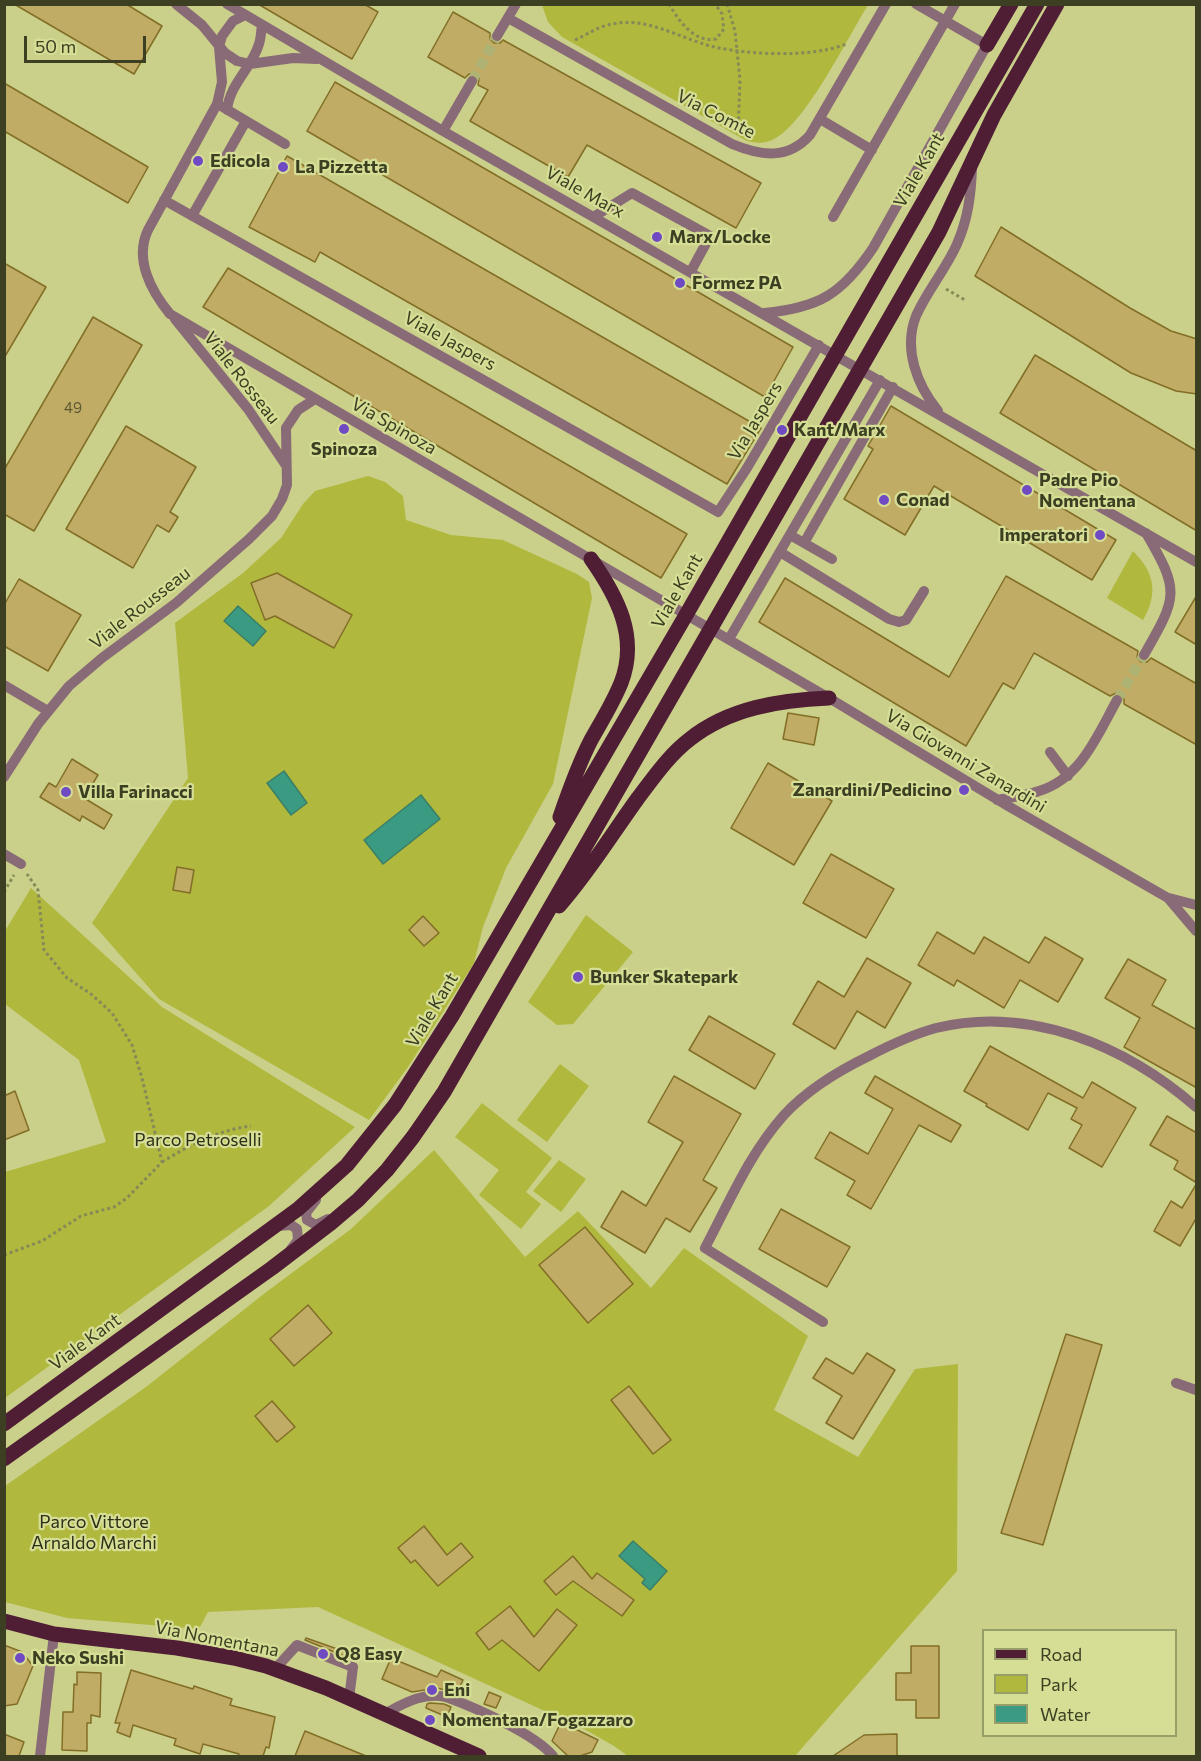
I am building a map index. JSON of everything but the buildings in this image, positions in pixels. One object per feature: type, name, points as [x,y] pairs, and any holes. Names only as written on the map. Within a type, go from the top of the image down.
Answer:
[{"type":"main road","points":[[987,45],[1011,4]]},
{"type":"main road","name":"Viale Kant","points":[[4,1424],[274,1227],[329,1183],[357,1154],[408,1085],[452,1016],[687,615],[1037,4]]},
{"type":"main road","name":"Viale Kant","points":[[4,1459],[272,1268],[358,1200],[387,1170],[419,1129],[444,1092],[939,232],[994,115],[1057,4]]},
{"type":"main road","points":[[548,851],[575,774],[619,688],[627,658],[627,639],[619,607],[591,559]]},
{"type":"main road","points":[[539,928],[576,887],[656,774],[692,737],[722,720],[780,701],[829,698]]},
{"type":"main road","name":"Via Nomentana","points":[[4,1621],[54,1634],[185,1649],[234,1658],[275,1669],[384,1714],[457,1752],[479,1756]]},
{"type":"street","points":[[176,4],[202,25],[219,47],[233,58],[250,64]]},
{"type":"street","name":"Viale Marx","points":[[227,4],[443,131],[1197,562]]},
{"type":"street","points":[[497,36],[516,4]]},
{"type":"street","name":"Via Comte","points":[[508,18],[738,147],[771,155],[789,151],[805,141],[886,4]]},
{"type":"street","points":[[916,4],[987,45]]},
{"type":"street","points":[[833,217],[955,4]]},
{"type":"street","points":[[222,107],[219,47],[228,26],[245,15]]},
{"type":"street","points":[[222,107],[250,64],[259,45],[262,25]]},
{"type":"street","name":"Viale Kant","points":[[764,313],[790,310],[813,303],[839,289],[851,278],[873,248],[987,45]]},
{"type":"street","name":"Viale Marx","points":[[250,64],[293,58],[319,59]]},
{"type":"street","points":[[443,131],[472,81]]},
{"type":"street","points":[[222,107],[285,144]]},
{"type":"street","name":"Via Spinoza","points":[[222,107],[164,200],[146,234],[142,251],[148,280],[158,299],[170,314],[710,629]]},
{"type":"street","points":[[820,119],[872,150]]},
{"type":"street","points":[[192,216],[246,121]]},
{"type":"street","points":[[942,416],[925,393],[918,378],[911,349],[915,320],[952,255],[964,226],[970,202],[972,164]]},
{"type":"street","points":[[595,216],[632,193],[710,236],[691,271]]},
{"type":"street","name":"Viale Jaspers","points":[[164,200],[718,512]]},
{"type":"street","name":"Viale Rosseau","points":[[170,314],[248,409],[286,464]]},
{"type":"street","name":"Via Jaspers","points":[[718,512],[747,468],[819,345]]},
{"type":"street","points":[[729,639],[880,380]]},
{"type":"street","points":[[804,543],[893,387]]},
{"type":"street","name":"Viale Rousseau","points":[[4,777],[48,711],[85,671],[169,610],[262,527],[282,499],[287,485],[286,434],[289,422],[298,410],[315,399]]},
{"type":"street","points":[[1144,655],[1162,624],[1171,597],[1168,572],[1146,532]]},
{"type":"street","points":[[790,535],[832,559]]},
{"type":"street","points":[[780,552],[889,619],[899,622],[906,620],[924,591]]},
{"type":"street","name":"Via Giovanni Zanardini","points":[[710,629],[1168,898],[1197,931]]},
{"type":"street","points":[[4,685],[48,711]]},
{"type":"street","points":[[998,800],[1040,791],[1068,776],[1083,760],[1117,700]]},
{"type":"street","points":[[1050,752],[1068,776]]},
{"type":"street","points":[[4,854],[21,864]]},
{"type":"street","points":[[1168,898],[1197,905]]},
{"type":"street","points":[[823,1322],[705,1248],[753,1157],[767,1136],[785,1114],[804,1097],[841,1070],[882,1049],[936,1028],[969,1023],[1022,1024],[1060,1031],[1097,1044],[1148,1071],[1197,1107]]},
{"type":"street","name":"Viale Kant","points":[[329,1183],[306,1213],[307,1220],[313,1224],[319,1224],[329,1218],[387,1170]]},
{"type":"street","name":"Viale Kant","points":[[272,1268],[292,1249],[299,1236],[297,1229],[291,1225],[274,1227]]},
{"type":"street","points":[[1176,1383],[1197,1390]]},
{"type":"street","points":[[40,1756],[54,1634]]},
{"type":"street","points":[[275,1669],[297,1645],[353,1667],[349,1699]]},
{"type":"street","points":[[384,1714],[417,1698],[435,1695],[446,1697],[528,1736],[553,1756]]},
{"type":"path","points":[[669,4],[683,26],[701,39],[716,39],[724,29],[722,14],[715,4]]},
{"type":"path","points":[[722,14],[728,6]]},
{"type":"path","points":[[728,6],[740,80],[738,147]]},
{"type":"path","points":[[560,48],[595,29],[625,22],[643,24],[697,42],[737,51],[806,53],[865,40]]},
{"type":"path","points":[[697,42],[701,39]]},
{"type":"path","points":[[936,282],[965,300]]},
{"type":"path","points":[[4,891],[21,864],[38,890],[44,950],[67,978],[91,994],[112,1013],[132,1045],[162,1162]]},
{"type":"path","points":[[4,1255],[42,1241],[81,1216],[114,1207],[127,1198],[162,1162],[194,1142],[238,1127],[250,1126]]},
{"type":"green space","points":[[542,4],[868,5],[813,98],[786,130],[774,139],[761,143],[747,141],[562,37],[548,22]]},
{"type":"green space","points":[[368,476],[385,482],[403,496],[406,520],[451,535],[503,540],[577,574],[589,582],[592,598],[553,784],[506,868],[483,927],[474,963],[408,1067],[369,1120],[159,999],[92,923],[188,778],[175,623],[243,573],[281,538],[303,504],[315,491]]},
{"type":"green space","points":[[1133,551],[1146,567],[1152,583],[1151,601],[1143,620],[1107,598]]},
{"type":"green space","name":"Parco Petroselli","points":[[31,888],[162,1007],[355,1127],[269,1206],[5,1398],[5,1172],[106,1142],[79,1060],[5,1004],[5,931]]},
{"type":"green space","name":"Bunker Skatepark","points":[[586,915],[633,952],[573,1024],[557,1025],[528,1002]]},
{"type":"green space","points":[[560,1064],[589,1086],[547,1142],[517,1120]]},
{"type":"green space","points":[[482,1103],[552,1158],[526,1192],[541,1204],[521,1229],[479,1195],[499,1170],[455,1137]]},
{"type":"green space","name":"Parco Vittore Arnaldo Marchi","points":[[434,1150],[525,1257],[578,1211],[651,1288],[684,1248],[808,1336],[774,1410],[858,1457],[915,1369],[958,1364],[957,1571],[795,1756],[628,1756],[584,1729],[318,1607],[208,1612],[199,1629],[67,1618],[5,1602],[5,1486],[146,1387],[265,1293],[351,1229]]},
{"type":"green space","points":[[559,1160],[586,1179],[561,1212],[533,1191]]},
{"type":"water","points":[[238,606],[266,631],[253,646],[224,621]]},
{"type":"water","points":[[284,771],[307,803],[291,815],[267,783]]},
{"type":"water","points":[[421,795],[440,819],[383,864],[364,840]]},
{"type":"water","points":[[633,1541],[667,1571],[650,1590],[642,1583],[645,1579],[619,1556]]},
{"type":"tunnel","points":[[472,81],[497,36]]},
{"type":"tunnel","points":[[1117,700],[1144,655]]},
{"type":"place","name":"Edicola","points":[[198,161]]},
{"type":"place","name":"La Pizzetta","points":[[283,167]]},
{"type":"place","name":"Marx/Locke","points":[[657,237]]},
{"type":"place","name":"Formez PA","points":[[680,283]]},
{"type":"place","name":"Spinoza","points":[[344,429]]},
{"type":"place","name":"Kant/Marx","points":[[782,430]]},
{"type":"place","name":"Padre Pio Nomentana","points":[[1027,490]]},
{"type":"place","name":"Conad","points":[[884,500]]},
{"type":"place","name":"Imperatori","points":[[1100,535]]},
{"type":"place","name":"Zanardini/Pedicino","points":[[964,790]]},
{"type":"place","name":"Villa Farinacci","points":[[66,792]]},
{"type":"place","name":"Bunker Skatepark","points":[[578,977]]},
{"type":"place","name":"Q8 Easy","points":[[323,1654]]},
{"type":"place","name":"Neko Sushi","points":[[20,1658]]},
{"type":"place","name":"Eni","points":[[432,1690]]},
{"type":"place","name":"Nomentana/Fogazzaro","points":[[430,1720]]}]
